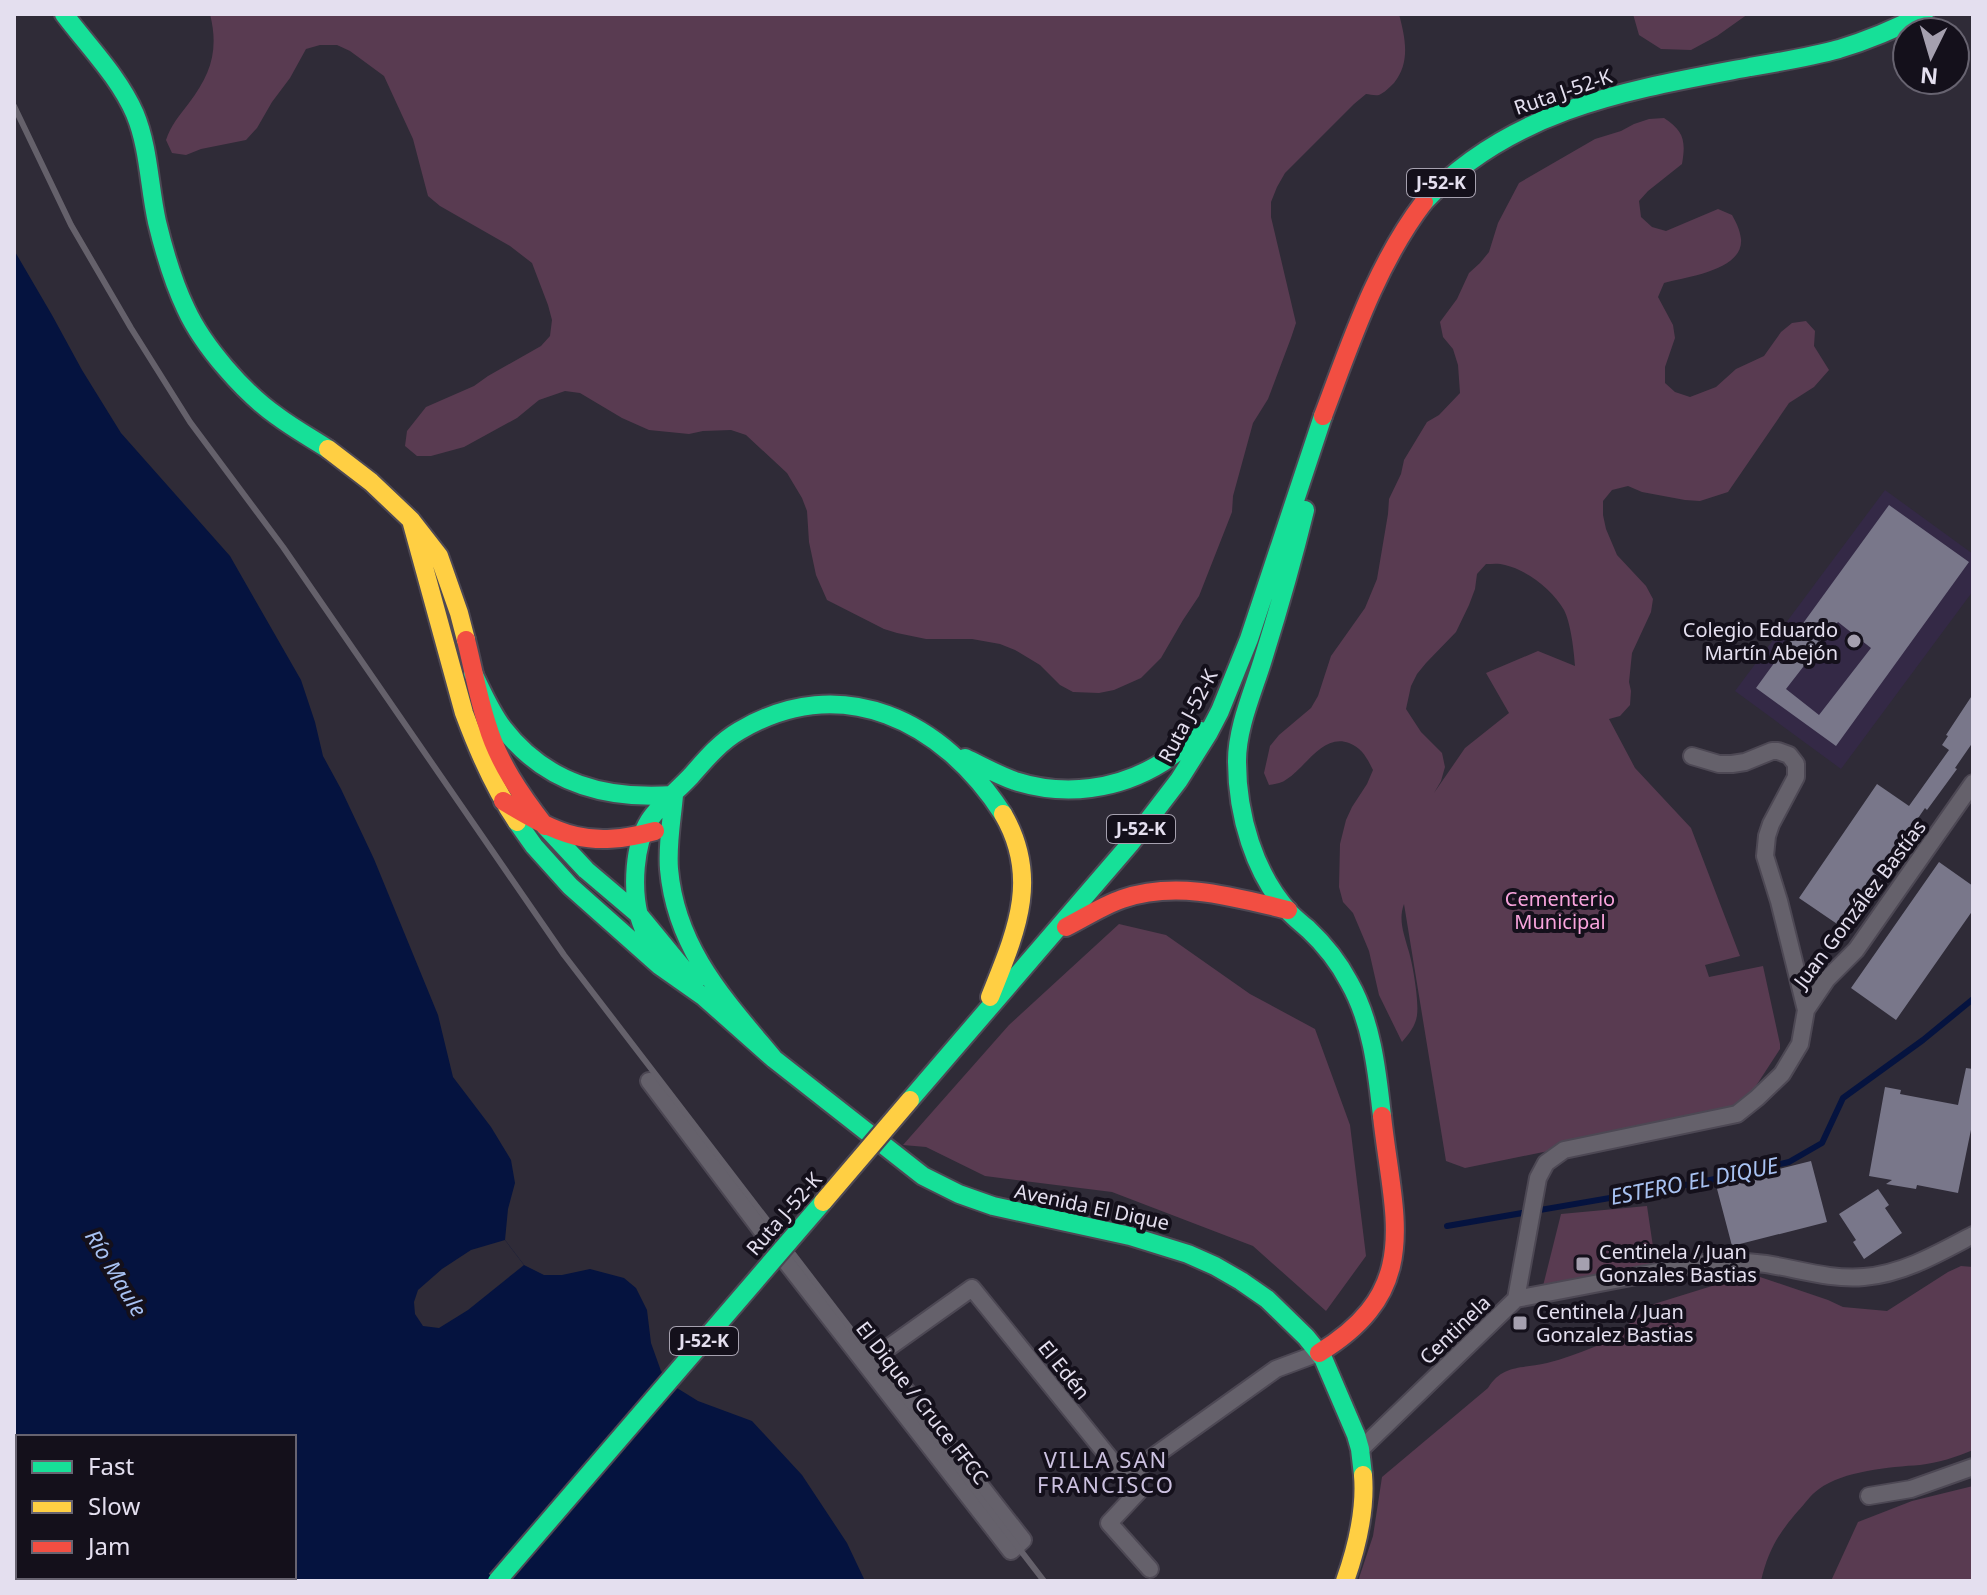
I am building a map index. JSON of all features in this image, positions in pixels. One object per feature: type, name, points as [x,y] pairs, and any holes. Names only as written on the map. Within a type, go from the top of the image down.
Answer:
[{"type":"main road","points":[[64,14],[114,78],[135,115],[145,148],[165,254],[180,295],[199,333],[255,398],[275,415],[338,455],[371,482],[411,520],[439,556],[459,613],[487,726],[502,762],[521,795],[586,870],[639,915],[693,978],[704,997]]},
{"type":"main road","name":"Ruta J-52-K","points":[[497,1581],[1112,866],[1177,785],[1217,716],[1245,652],[1293,500],[1358,325],[1393,244],[1424,201],[1476,155],[1544,119],[1583,105],[1656,86],[1824,52],[1877,36],[1924,14]]},
{"type":"main road","points":[[1319,1353],[1351,1332],[1375,1305],[1391,1271],[1396,1235],[1374,1056],[1357,997],[1346,976],[1327,949],[1288,910],[1266,876],[1248,833],[1236,758],[1242,724],[1298,540],[1320,425]]},
{"type":"main road","name":"Avenida El Dique","points":[[411,520],[475,744],[503,801],[534,846],[570,886],[660,966],[704,997],[774,1059],[923,1176],[968,1199],[1000,1209],[1137,1236],[1200,1257],[1234,1275],[1278,1307],[1319,1353],[1344,1405],[1360,1450],[1363,1473],[1353,1559],[1345,1581]]},
{"type":"main road","points":[[473,673],[503,727],[532,758],[549,770],[577,785],[609,794],[652,798],[674,795]]},
{"type":"main road","points":[[660,966],[639,915],[638,876],[642,835],[655,814],[704,760],[739,731],[779,713],[800,708],[821,705],[863,707],[904,720],[952,752],[999,804],[1016,840],[1023,889],[1020,916],[984,1014]]},
{"type":"main road","points":[[952,752],[1018,782],[1055,790],[1093,789],[1129,780],[1163,762],[1217,716]]},
{"type":"main road","points":[[674,795],[669,845],[670,887],[677,918],[689,948],[712,984],[774,1059]]},
{"type":"main road","points":[[503,801],[558,832],[585,838],[623,839],[671,824]]},
{"type":"main road","points":[[1053,934],[1106,905],[1166,890],[1209,891],[1288,910]]},
{"type":"street","name":"Juan González Bastías","points":[[1516,1299],[1538,1178],[1551,1158],[1564,1150],[1601,1141],[1737,1114],[1782,1074],[1800,1044],[1806,1010],[1765,856],[1771,824],[1796,777],[1796,764],[1789,755],[1778,751],[1732,764],[1719,764],[1692,756]]},
{"type":"street","name":"Juan González Bastías","points":[[1806,1010],[1827,979],[1856,950],[1973,783]]},
{"type":"street","name":"El Dique / Cruce FFCC","points":[[649,1081],[762,1231],[870,1356],[1023,1540],[1011,1551],[870,1356]]},
{"type":"street","name":"Centinela","points":[[1360,1450],[1516,1299],[1704,1263],[1749,1262],[1848,1278],[1879,1276],[1910,1266],[1973,1235]]},
{"type":"street","name":"El Edén","points":[[870,1356],[972,1288],[1125,1477]]},
{"type":"street","points":[[1150,1569],[1109,1523],[1139,1491],[1125,1477],[1276,1369],[1319,1353]]},
{"type":"street","points":[[1869,1496],[1911,1489],[1973,1467]]},
{"type":"shaded area","name":"Colegio Eduardo Martín Abejón","points":[[1885,490],[1973,554],[1973,591],[1841,769],[1735,691]]},
{"type":"green space","points":[[210,14],[1399,14],[1405,58],[1394,83],[1381,94],[1366,94],[1354,104],[1285,173],[1277,187],[1271,202],[1271,217],[1296,323],[1268,399],[1253,423],[1233,496],[1232,512],[1199,596],[1161,658],[1141,678],[1099,693],[1073,692],[1060,685],[1040,665],[1000,644],[972,639],[926,639],[897,633],[827,600],[816,575],[807,511],[802,498],[787,473],[746,435],[731,430],[689,434],[649,430],[580,393],[565,391],[539,400],[517,418],[464,447],[431,456],[417,456],[405,446],[407,431],[426,407],[474,386],[541,346],[550,336],[552,320],[532,263],[428,196],[413,139],[384,76],[337,45],[306,49],[290,78],[246,140],[186,155],[172,153],[166,140],[168,135],[208,72],[214,39]]},
{"type":"green space","points":[[1633,14],[1748,14],[1691,50],[1661,49],[1639,35]]},
{"type":"green space","name":"Cementerio Municipal","points":[[1664,118],[1676,127],[1682,137],[1683,156],[1682,164],[1639,201],[1641,217],[1652,227],[1666,231],[1718,209],[1732,215],[1741,239],[1739,250],[1724,265],[1664,283],[1658,297],[1673,325],[1675,338],[1665,367],[1665,383],[1675,392],[1690,397],[1716,387],[1736,369],[1764,356],[1781,332],[1792,323],[1806,321],[1815,331],[1814,346],[1829,370],[1814,387],[1789,403],[1728,492],[1700,501],[1642,492],[1628,486],[1612,490],[1603,501],[1606,529],[1617,555],[1646,586],[1653,599],[1651,612],[1632,653],[1630,705],[1620,716],[1609,719],[1635,768],[1691,828],[1740,956],[1705,965],[1709,977],[1763,966],[1780,1049],[1739,1112],[1465,1168],[1446,1161],[1404,904],[1402,921],[1414,974],[1417,1009],[1414,1026],[1402,1042],[1379,995],[1369,951],[1353,913],[1343,902],[1339,887],[1340,844],[1346,820],[1367,784],[1373,770],[1371,766],[1357,748],[1340,741],[1323,747],[1281,782],[1269,785],[1264,773],[1270,746],[1311,708],[1331,656],[1365,608],[1377,579],[1389,499],[1404,460],[1427,422],[1439,415],[1460,393],[1458,365],[1453,349],[1443,337],[1440,322],[1457,299],[1469,273],[1489,252],[1498,223],[1519,183],[1595,139],[1649,119]],"holes":[[[1486,564],[1503,564],[1522,571],[1553,595],[1569,623],[1575,666],[1538,651],[1486,673],[1509,713],[1465,748],[1434,793],[1445,767],[1442,753],[1421,732],[1406,709],[1411,686],[1426,663],[1456,632],[1475,589],[1477,574]]]},
{"type":"green space","points":[[1119,924],[1166,935],[1250,994],[1315,1029],[1350,1125],[1366,1256],[1326,1311],[1253,1246],[1112,1192],[985,1176],[926,1147],[903,1145],[1009,1025]]},
{"type":"green space","points":[[1647,1206],[1656,1267],[1542,1290],[1561,1214]]},
{"type":"green space","points":[[1961,1266],[1973,1267],[1973,1450],[1933,1463],[1854,1474],[1819,1489],[1779,1535],[1761,1581],[1358,1581],[1373,1536],[1382,1477],[1507,1371],[1553,1361],[1594,1347],[1611,1338],[1654,1304],[1741,1277],[1757,1276],[1843,1307],[1887,1311]]},
{"type":"green space","points":[[1973,1486],[1973,1581],[1831,1581],[1858,1522],[1912,1501]]},
{"type":"water","name":"Río Maule","points":[[14,250],[121,433],[230,556],[301,680],[323,756],[374,859],[438,1015],[453,1077],[491,1127],[511,1160],[515,1183],[508,1209],[505,1240],[524,1265],[544,1275],[590,1269],[624,1278],[636,1288],[647,1310],[651,1343],[661,1371],[677,1388],[698,1401],[752,1421],[802,1475],[847,1543],[865,1581],[14,1581]]},
{"type":"pier","points":[[505,1240],[524,1265],[468,1310],[439,1328],[423,1326],[415,1314],[414,1302],[418,1290],[471,1250]]},
{"type":"building","points":[[1889,505],[1969,562],[1836,746],[1756,688]],"holes":[[[1838,622],[1871,648],[1819,715],[1786,689]]]},
{"type":"building","points":[[1973,694],[1973,742],[1843,928],[1799,898],[1877,784],[1909,806],[1949,750],[1942,745],[1946,735]]},
{"type":"building","points":[[1939,862],[1973,886],[1973,910],[1896,1020],[1851,988]]},
{"type":"building","points":[[1966,1068],[1973,1069],[1973,1120],[1958,1193],[1917,1185],[1916,1189],[1886,1184],[1892,1180],[1869,1176],[1885,1087],[1901,1090],[1900,1094],[1958,1105]]},
{"type":"building","points":[[1811,1161],[1827,1222],[1732,1246],[1716,1185]]},
{"type":"building","points":[[1878,1189],[1889,1205],[1885,1208],[1902,1233],[1864,1259],[1839,1214]]},
{"type":"waterway","name":"ESTERO EL DIQUE","points":[[1447,1226],[1697,1183],[1789,1162],[1822,1143],[1843,1098],[1973,999]]},
{"type":"railway","points":[[14,106],[71,225],[190,422],[283,547],[564,955],[1044,1581]]},
{"type":"traffic: fast","points":[[64,14],[112,75],[135,114],[163,244],[177,288],[193,323],[226,368],[251,395],[328,449]]},
{"type":"traffic: fast","points":[[1424,202],[1458,170],[1495,144],[1575,108],[1660,85],[1839,49],[1924,14]]},
{"type":"traffic: fast","points":[[910,1100],[1130,844],[1179,780],[1208,734],[1249,639],[1323,416]]},
{"type":"traffic: fast","points":[[1305,510],[1240,735],[1237,761],[1240,802],[1257,862],[1277,897],[1331,954],[1357,997],[1372,1047],[1382,1116]]},
{"type":"traffic: fast","points":[[473,673],[503,728],[538,763],[558,775],[601,791],[625,795],[674,795]]},
{"type":"traffic: fast","points":[[660,966],[643,929],[637,905],[636,867],[644,831],[658,809],[719,746],[739,731],[777,713],[815,705],[852,706],[887,715],[920,731],[951,753],[979,781],[1003,814]]},
{"type":"traffic: fast","points":[[965,758],[1009,779],[1034,786],[1091,788],[1110,785],[1146,772],[1173,755],[1201,731]]},
{"type":"traffic: fast","points":[[674,795],[669,869],[681,924],[692,949],[721,994],[774,1059]]},
{"type":"traffic: fast","points":[[517,822],[570,886],[660,966],[704,997],[774,1059],[923,1176],[993,1206],[1130,1236],[1188,1254],[1215,1266],[1267,1299],[1323,1358],[1356,1435],[1363,1475]]},
{"type":"traffic: fast","points":[[545,826],[586,870],[639,915],[695,983]]},
{"type":"traffic: fast","points":[[497,1581],[823,1202]]},
{"type":"traffic: slow","points":[[328,449],[371,482],[411,520],[439,556],[466,640]]},
{"type":"traffic: slow","points":[[411,520],[464,713],[487,769],[517,822]]},
{"type":"traffic: slow","points":[[990,997],[1015,929],[1022,884],[1021,861],[1003,814]]},
{"type":"traffic: slow","points":[[823,1202],[910,1100]]},
{"type":"traffic: slow","points":[[1345,1581],[1360,1529],[1363,1475]]},
{"type":"traffic: jam","points":[[1323,416],[1378,278],[1424,202]]},
{"type":"traffic: jam","points":[[466,640],[497,752],[545,826]]},
{"type":"traffic: jam","points":[[503,801],[542,823],[576,836],[611,839],[655,831]]},
{"type":"traffic: jam","points":[[1066,927],[1122,899],[1164,891],[1205,892],[1288,910]]},
{"type":"traffic: jam","points":[[1319,1353],[1352,1329],[1375,1303],[1388,1277],[1394,1249],[1395,1219],[1382,1116]]},
{"type":"place","name":"Colegio Eduardo Martín Abejón","points":[[1854,641]]},
{"type":"place","name":"Centinela / Juan Gonzales Bastias","points":[[1583,1264]]},
{"type":"place","name":"Centinela / Juan Gonzalez Bastias","points":[[1520,1323]]},
{"type":"district","name":"VILLA SAN FRANCISCO","points":[[1106,1472]]}]
